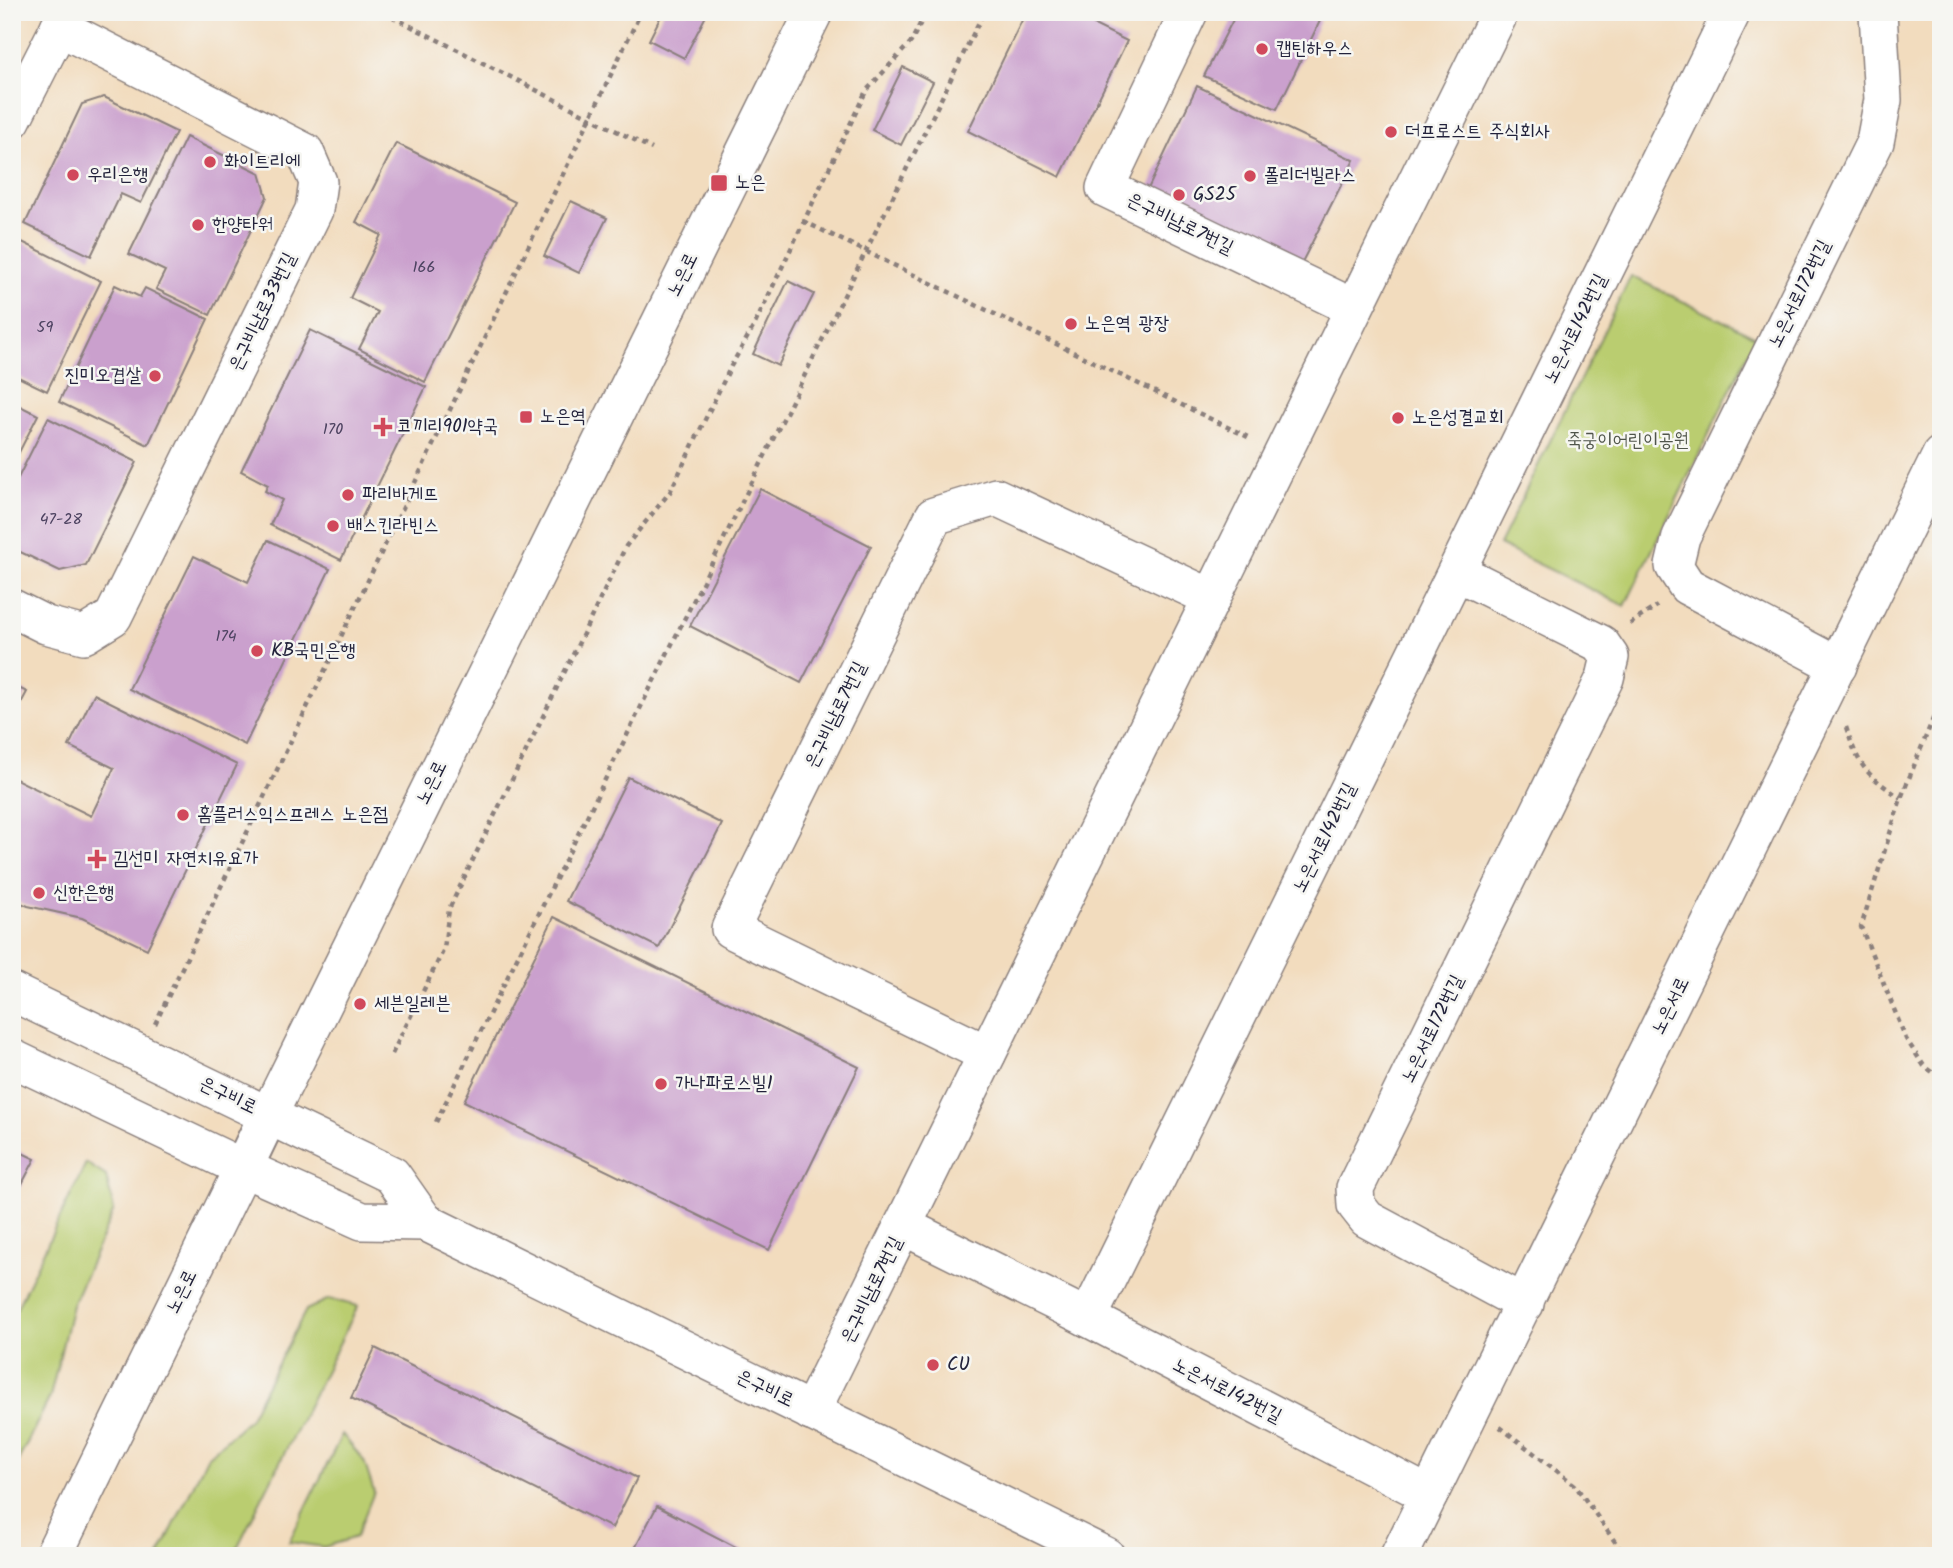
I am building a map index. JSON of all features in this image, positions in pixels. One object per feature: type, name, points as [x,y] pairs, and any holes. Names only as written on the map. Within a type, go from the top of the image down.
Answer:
[{"type":"main road","name":"노은로","points":[[243,1168],[268,1116]]},
{"type":"street","name":"노은로","points":[[268,1116],[814,12]]},
{"type":"street","name":"은구비남로7번길","points":[[1189,12],[1105,188],[1354,309]]},
{"type":"street","name":"은구비남로7번길","points":[[811,1412],[1500,12]]},
{"type":"street","name":"노은서로142번길","points":[[1429,1495],[1088,1318],[1732,12]]},
{"type":"street","name":"노은서로172번길","points":[[1681,576],[1681,537],[1875,142],[1883,100],[1878,12]]},
{"type":"street","name":"은구비남로33번길","points":[[12,120],[63,20],[305,152],[318,182],[314,210],[113,617],[85,635],[46,625],[12,608]]},
{"type":"street","name":"노은서로","points":[[1399,1556],[1941,455]]},
{"type":"street","name":"은구비남로7번길","points":[[987,1054],[730,929],[934,516],[996,497],[1212,598]]},
{"type":"street","points":[[1457,572],[1603,661]]},
{"type":"street","points":[[1681,576],[1830,680]]},
{"type":"street","name":"노은서로172번길","points":[[1525,1304],[1367,1219],[1356,1205],[1355,1188],[1603,661]]},
{"type":"street","name":"은구비로","points":[[12,992],[393,1175],[425,1222]]},
{"type":"street","name":"은구비로","points":[[12,1058],[243,1168],[362,1221],[425,1222],[811,1412],[1042,1542],[1106,1556]]},
{"type":"street","name":"노은로","points":[[53,1556],[243,1168]]},
{"type":"street","points":[[903,1226],[1088,1318]]},
{"type":"path","points":[[383,12],[652,149]]},
{"type":"path","points":[[141,1053],[641,12]]},
{"type":"path","points":[[392,1054],[444,949],[449,909],[626,546],[670,492],[755,324],[866,91],[911,42],[926,12]]},
{"type":"path","points":[[436,1122],[984,12]]},
{"type":"path","points":[[803,221],[1283,454]]},
{"type":"path","points":[[1603,661],[1681,576]]},
{"type":"path","points":[[1830,680],[1833,702],[1844,722],[1854,752],[1871,778],[1901,798]]},
{"type":"path","points":[[1941,699],[1901,798],[1861,927],[1906,1039],[1924,1066],[1941,1078]]},
{"type":"path","points":[[1471,1410],[1489,1419],[1575,1485],[1625,1556]]},
{"type":"green space","name":"죽궁이어린이공원","points":[[1631,276],[1756,337],[1625,606],[1499,545]]},
{"type":"green space","points":[[86,1163],[106,1176],[114,1210],[72,1305],[50,1397],[12,1473],[12,1318]]},
{"type":"green space","points":[[329,1299],[358,1306],[233,1556],[159,1556],[207,1457],[249,1419],[306,1310]]},
{"type":"green space","points":[[342,1434],[364,1461],[374,1492],[356,1537],[324,1547],[289,1542]]},
{"type":"building","points":[[663,12],[708,12],[684,58],[649,40]]},
{"type":"building","points":[[1026,12],[1068,12],[1127,41],[1060,177],[968,131]]},
{"type":"building","name":"캡틴하우스","points":[[1237,12],[1301,12],[1320,21],[1277,109],[1204,76]]},
{"type":"building","points":[[903,67],[933,82],[901,145],[872,130]]},
{"type":"building","name":"폴리더빌라스","points":[[1197,86],[1354,160],[1300,266],[1146,193]]},
{"type":"building","points":[[104,97],[176,132],[141,203],[121,194],[91,256],[25,224],[82,104]]},
{"type":"building","name":"한양타워","points":[[186,137],[260,173],[267,197],[210,315],[156,289],[165,271],[129,254]]},
{"type":"building","points":[[396,143],[515,202],[425,382],[359,349],[378,312],[350,298],[381,235],[356,222]]},
{"type":"building","points":[[571,201],[607,218],[579,273],[544,256]]},
{"type":"building","points":[[14,238],[101,281],[47,391],[12,374]]},
{"type":"building","points":[[788,281],[814,294],[778,366],[753,354]]},
{"type":"building","points":[[115,285],[140,297],[145,288],[208,319],[148,445],[59,402]]},
{"type":"building","points":[[310,330],[426,387],[341,560],[270,525],[282,500],[265,491],[268,485],[241,471]]},
{"type":"building","points":[[12,402],[38,415],[12,466]]},
{"type":"building","points":[[48,418],[137,462],[86,565],[60,571],[12,548],[12,490]]},
{"type":"building","points":[[760,489],[871,546],[801,683],[690,626]]},
{"type":"building","points":[[268,540],[330,569],[245,745],[129,689],[194,556],[248,582]]},
{"type":"building","points":[[12,685],[27,692],[12,720]]},
{"type":"building","points":[[94,694],[237,765],[147,949],[82,918],[28,906],[12,899],[12,777],[91,816],[114,768],[69,746]]},
{"type":"building","points":[[628,777],[722,824],[659,948],[566,901]]},
{"type":"building","name":"가나파로스빌1","points":[[554,917],[859,1067],[769,1250],[464,1101]]},
{"type":"building","points":[[12,1148],[35,1159],[12,1203]]},
{"type":"building","points":[[375,1348],[637,1478],[612,1528],[351,1398]]},
{"type":"building","points":[[657,1506],[753,1556],[631,1556]]},
{"type":"place","name":"캡틴하우스","points":[[1262,49]]},
{"type":"place","name":"더프로스트 주식회사","points":[[1391,132]]},
{"type":"place","name":"화이트리에","points":[[210,162]]},
{"type":"place","name":"우리은행","points":[[73,175]]},
{"type":"place","name":"폴리더빌라스","points":[[1250,176]]},
{"type":"place","name":"노은","points":[[719,183]]},
{"type":"place","name":"GS25","points":[[1179,195]]},
{"type":"place","name":"한양타워","points":[[198,225]]},
{"type":"place","name":"노은역 광장","points":[[1071,324]]},
{"type":"place","name":"진미오겹살","points":[[155,376]]},
{"type":"place","name":"노은역","points":[[526,417]]},
{"type":"place","name":"노은성결교회","points":[[1398,418]]},
{"type":"place","name":"코끼리901약국","points":[[383,427]]},
{"type":"place","name":"파리바게뜨","points":[[348,495]]},
{"type":"place","name":"배스킨라빈스","points":[[333,526]]},
{"type":"place","name":"KB국민은행","points":[[257,651]]},
{"type":"place","name":"홈플러스익스프레스 노은점","points":[[183,815]]},
{"type":"place","name":"김선미 자연치유요가","points":[[97,859]]},
{"type":"place","name":"신한은행","points":[[39,893]]},
{"type":"place","name":"세븐일레븐","points":[[360,1004]]},
{"type":"place","name":"가나파로스빌1","points":[[661,1084]]},
{"type":"place","name":"CU","points":[[933,1365]]}]
